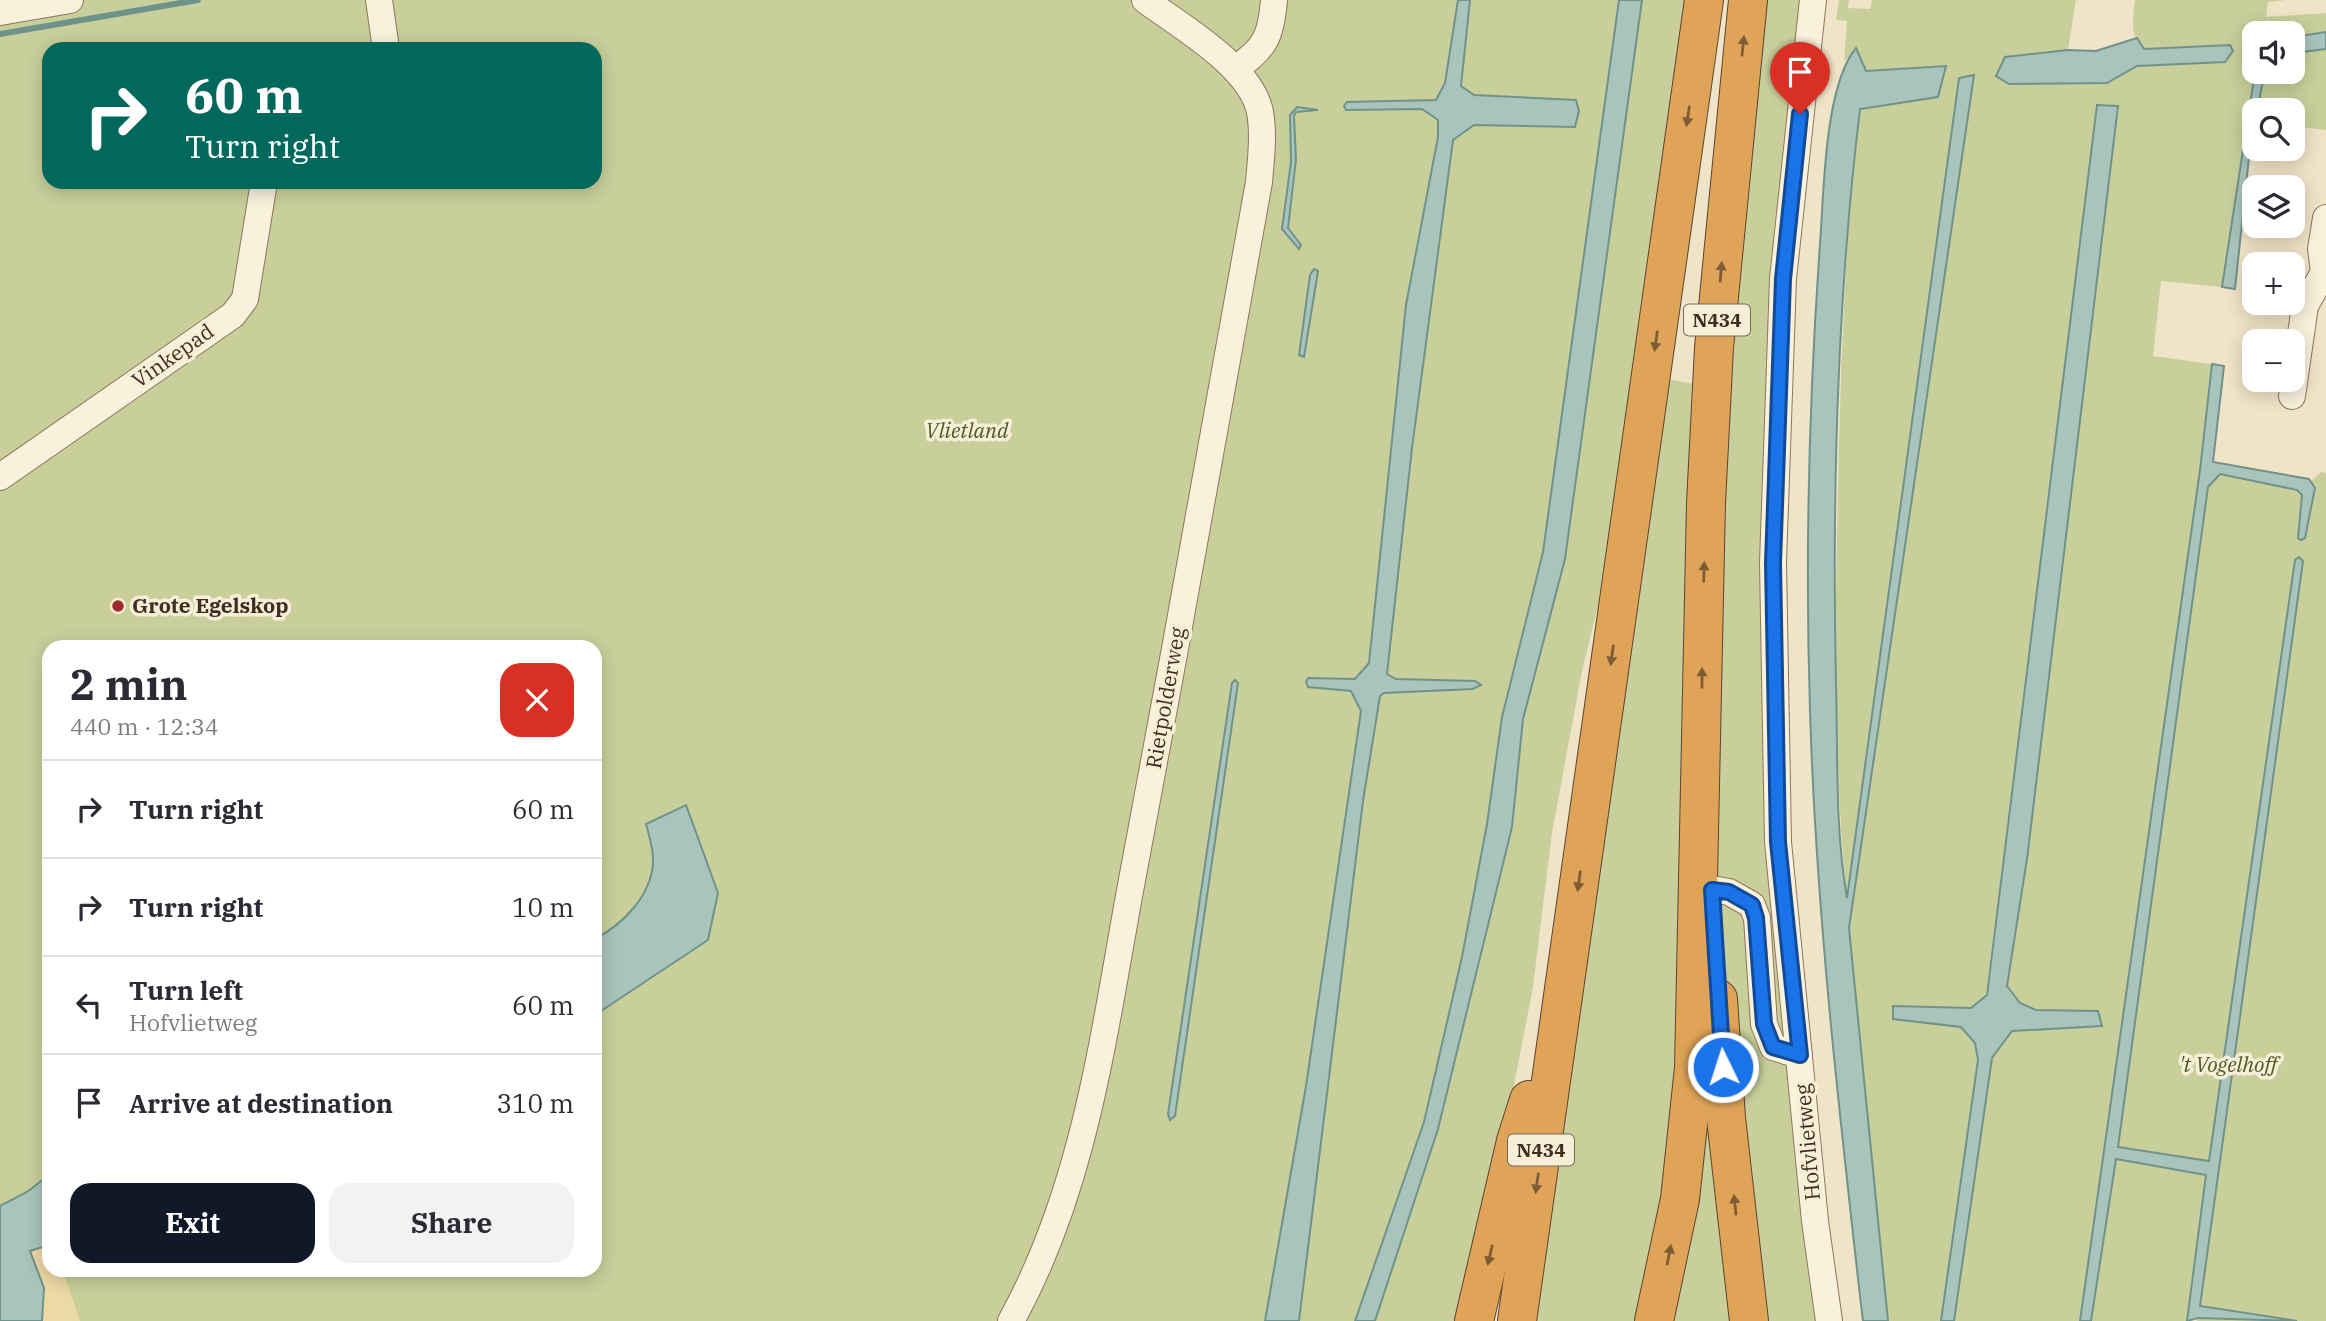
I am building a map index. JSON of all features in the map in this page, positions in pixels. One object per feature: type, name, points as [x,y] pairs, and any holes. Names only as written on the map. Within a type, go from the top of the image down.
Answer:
[{"type":"highway","name":"N434","points":[[1517,1321],[1704,0]]},
{"type":"highway","name":"N434","points":[[1654,1321],[1680,1199],[1694,1068],[1705,517],[1714,348],[1748,0]]},
{"type":"highway","name":"N434","points":[[1703,715],[1726,1118],[1749,1321]]},
{"type":"highway","name":"N434","points":[[1474,1321],[1516,1141],[1563,994]]},
{"type":"street","points":[[0,12],[69,0]]},
{"type":"street","points":[[379,0],[385,42]]},
{"type":"street","name":"Rietpolderweg","points":[[1011,1321],[1042,1263],[1079,1153],[1111,1006],[1261,158],[1259,109],[1235,69],[1145,0]]},
{"type":"street","points":[[1235,69],[1252,58],[1271,32],[1274,0]]},
{"type":"street","name":"Hofvlietweg","points":[[1813,0],[1783,279],[1773,563],[1778,842],[1815,1221],[1829,1321]]},
{"type":"street","name":"Vinkepad","points":[[0,477],[233,315],[246,299],[263,189]]},
{"type":"street","points":[[2292,396],[2305,306],[2325,272],[2321,249],[2326,218]]},
{"type":"street","points":[[1712,890],[1729,892],[1752,905],[1756,918],[1764,1024],[1773,1047],[1800,1055]]},
{"type":"green space","name":"Vlietland","points":[[0,0],[1462,0],[1281,1321],[0,1321]]},
{"type":"green space","points":[[1470,0],[1619,0],[1543,552],[1502,717],[1487,824],[1462,957],[1424,1122],[1355,1321],[1299,1321],[1363,801],[1380,696],[1384,693],[1475,681],[1396,679],[1387,674],[1412,448],[1453,139],[1474,125],[1575,127],[1575,100],[1473,95],[1460,86]]},
{"type":"green space","points":[[1642,0],[1689,0],[1605,577],[1582,671],[1552,833],[1533,987],[1490,1209],[1464,1321],[1375,1321],[1438,1129],[1512,827],[1523,719],[1565,559]]},
{"type":"green space","points":[[1766,0],[1800,0],[1772,287],[1759,570],[1771,860],[1816,1321],[1759,1321],[1750,1273],[1712,890],[1714,568]]},
{"type":"green space","points":[[1839,0],[1849,0],[1848,8],[1870,9],[1872,0],[2076,0],[2068,50],[2005,57],[2010,84],[2107,83],[2137,66],[2225,62],[2230,45],[2144,49],[2134,33],[2135,0],[2286,0],[2268,2],[2266,17],[2326,13],[2326,32],[2305,35],[2305,21],[2242,21],[2242,84],[2253,84],[2251,98],[2242,98],[2242,157],[2222,287],[2161,281],[2153,356],[2211,364],[2200,470],[2080,1321],[1954,1321],[1992,1058],[2012,1031],[2101,1025],[2098,1011],[2036,1010],[2020,1003],[2007,986],[2027,859],[2118,106],[2097,106],[1986,995],[1971,1008],[1950,1007],[1893,1019],[1961,1027],[1975,1043],[1978,1060],[1941,1321],[1888,1321],[1849,928],[1974,76],[1959,78],[1847,902],[1837,745],[1837,536],[1844,296],[1860,108],[1938,97],[1946,67],[1866,71],[1856,49],[1844,62],[1847,21],[1836,20]]},
{"type":"green space","points":[[2326,49],[2326,130],[2305,127],[2305,98],[2260,98],[2262,84],[2305,84],[2305,52]]},
{"type":"green space","points":[[1662,378],[1699,385],[1692,976],[1645,1321],[1530,1321]]},
{"type":"green space","name":"'t Vogelhoff","points":[[2321,472],[2326,473],[2326,1321],[2197,1321],[2206,1175],[2187,1321],[2091,1321],[2208,487],[2220,474],[2300,492]]},
{"type":"green space","points":[[1712,1029],[1740,1321],[1668,1321]]},
{"type":"sand","points":[[42,1247],[42,1277],[65,1277],[80,1321],[42,1321],[44,1288],[29,1251]]},
{"type":"water","points":[[1458,0],[1470,0],[1461,86],[1474,95],[1576,100],[1579,111],[1575,127],[1474,125],[1453,140],[1412,448],[1387,674],[1396,679],[1475,681],[1481,685],[1473,689],[1384,693],[1380,696],[1363,801],[1299,1321],[1265,1321],[1306,1086],[1361,711],[1351,691],[1308,687],[1306,682],[1308,678],[1355,679],[1369,663],[1406,305],[1438,137],[1438,120],[1422,109],[1346,110],[1344,106],[1347,102],[1436,100],[1445,83]]},
{"type":"water","points":[[1619,0],[1642,0],[1565,559],[1523,719],[1512,827],[1438,1129],[1375,1321],[1355,1321],[1424,1122],[1462,957],[1487,824],[1502,717],[1543,552]]},
{"type":"water","points":[[2326,32],[2326,49],[2305,52],[2305,35]]},
{"type":"water","points":[[2137,38],[2144,49],[2230,45],[2233,51],[2225,62],[2137,66],[2107,83],[2009,84],[1996,76],[2005,57],[2068,50],[2096,51]]},
{"type":"water","points":[[1856,48],[1866,71],[1946,66],[1938,97],[1860,109],[1841,325],[1836,470],[1838,793],[1840,846],[1847,898],[1959,78],[1974,75],[1849,928],[1888,1321],[1863,1321],[1829,1004],[1817,858],[1810,711],[1809,477],[1825,170],[1837,88],[1845,66]]},
{"type":"water","points":[[2253,84],[2262,84],[2260,98],[2251,98]]},
{"type":"water","points":[[2097,105],[2118,106],[2027,859],[2007,986],[2020,1003],[2036,1010],[2098,1011],[2102,1026],[2012,1031],[1992,1058],[1954,1321],[1941,1321],[1978,1060],[1975,1043],[1961,1027],[1893,1019],[1893,1006],[1971,1008],[1987,995]]},
{"type":"water","points":[[1297,107],[1318,110],[1296,112],[1294,116],[1296,159],[1288,228],[1301,245],[1299,249],[1282,229],[1291,162],[1290,115]]},
{"type":"water","points":[[2242,157],[2242,161],[2249,161],[2247,175],[2242,175],[2242,223],[2235,289],[2222,287]]},
{"type":"water","points":[[1314,269],[1318,271],[1304,357],[1299,355],[1310,275]]},
{"type":"water","points":[[2212,364],[2224,366],[2213,462],[2309,479],[2315,488],[2305,538],[2301,540],[2298,538],[2302,495],[2297,490],[2220,474],[2208,487],[2118,1147],[2209,1161],[2295,560],[2299,557],[2303,561],[2200,1306],[2297,1321],[2198,1318],[2187,1321],[2206,1175],[2116,1159],[2091,1321],[2080,1321],[2200,470]]},
{"type":"water","points":[[1235,680],[1238,683],[1175,1116],[1170,1120],[1168,1114],[1232,683]]},
{"type":"water","points":[[686,805],[718,893],[708,940],[602,1010],[602,935],[634,908],[647,887],[653,858],[646,824]]},
{"type":"water","points":[[42,1180],[42,1247],[30,1251],[44,1288],[42,1321],[0,1321],[0,1206]]},
{"type":"waterway","points":[[0,34],[198,0]]},
{"type":"place","name":"Grote Egelskop","points":[[118,606]]},
{"type":"route","points":[[1723,1067],[1712,890],[1743,897],[1752,905],[1756,918],[1764,1024],[1773,1047],[1800,1055],[1778,842],[1773,563],[1783,279],[1800,114]]}]
